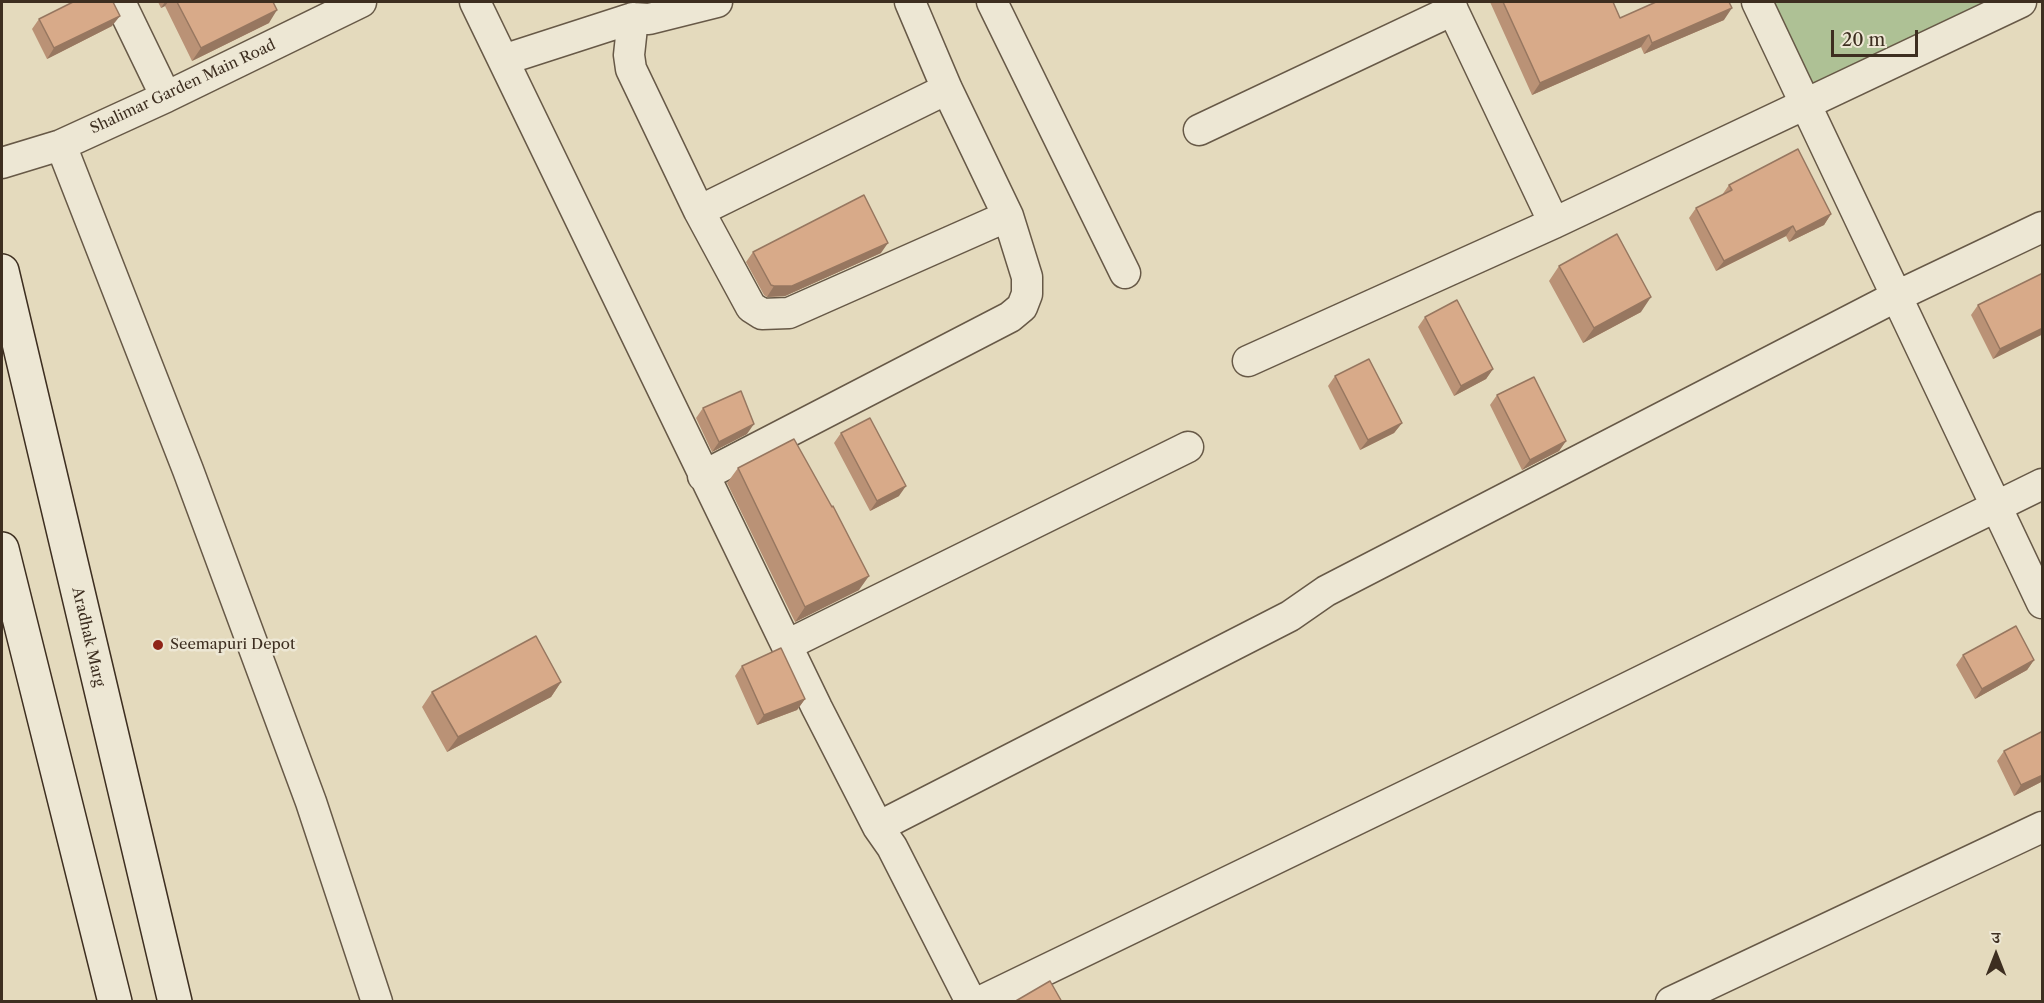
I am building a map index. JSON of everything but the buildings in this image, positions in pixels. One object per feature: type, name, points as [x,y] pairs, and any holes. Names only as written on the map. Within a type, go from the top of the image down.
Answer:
[{"type":"main road","name":"Aradhak Marg","points":[[2,272],[175,1002]]},
{"type":"main road","points":[[2,549],[116,1002]]},
{"type":"street","points":[[120,2],[166,97]]},
{"type":"street","name":"Shalimar Garden Main Road","points":[[2,163],[61,145],[166,97],[361,2]]},
{"type":"street","points":[[475,2],[817,708],[879,827],[892,847],[970,1002]]},
{"type":"street","points":[[503,60],[633,18],[649,19],[717,2]]},
{"type":"street","points":[[703,476],[1010,317],[1022,307],[1027,294],[1027,277],[1008,216],[947,89],[910,2]]},
{"type":"street","points":[[992,2],[1125,273]]},
{"type":"street","points":[[1757,2],[2043,603]]},
{"type":"street","points":[[1248,361],[1554,223],[2021,2]]},
{"type":"street","points":[[1199,130],[1451,6],[1554,223]]},
{"type":"street","points":[[633,18],[629,55],[631,69],[699,211],[751,307],[762,314],[789,313],[1008,216]]},
{"type":"street","points":[[699,211],[947,89]]},
{"type":"street","points":[[61,145],[192,480],[311,802],[377,1002]]},
{"type":"street","points":[[879,827],[1290,616],[1326,591],[1897,296],[2043,227]]},
{"type":"street","points":[[787,645],[1188,447]]},
{"type":"street","points":[[979,1002],[2043,484]]},
{"type":"street","points":[[1671,1002],[2043,827]]},
{"type":"green space","points":[[1757,2],[2021,2],[1805,103]]},
{"type":"place","name":"Seemapuri Depot","points":[[158,645]]}]
